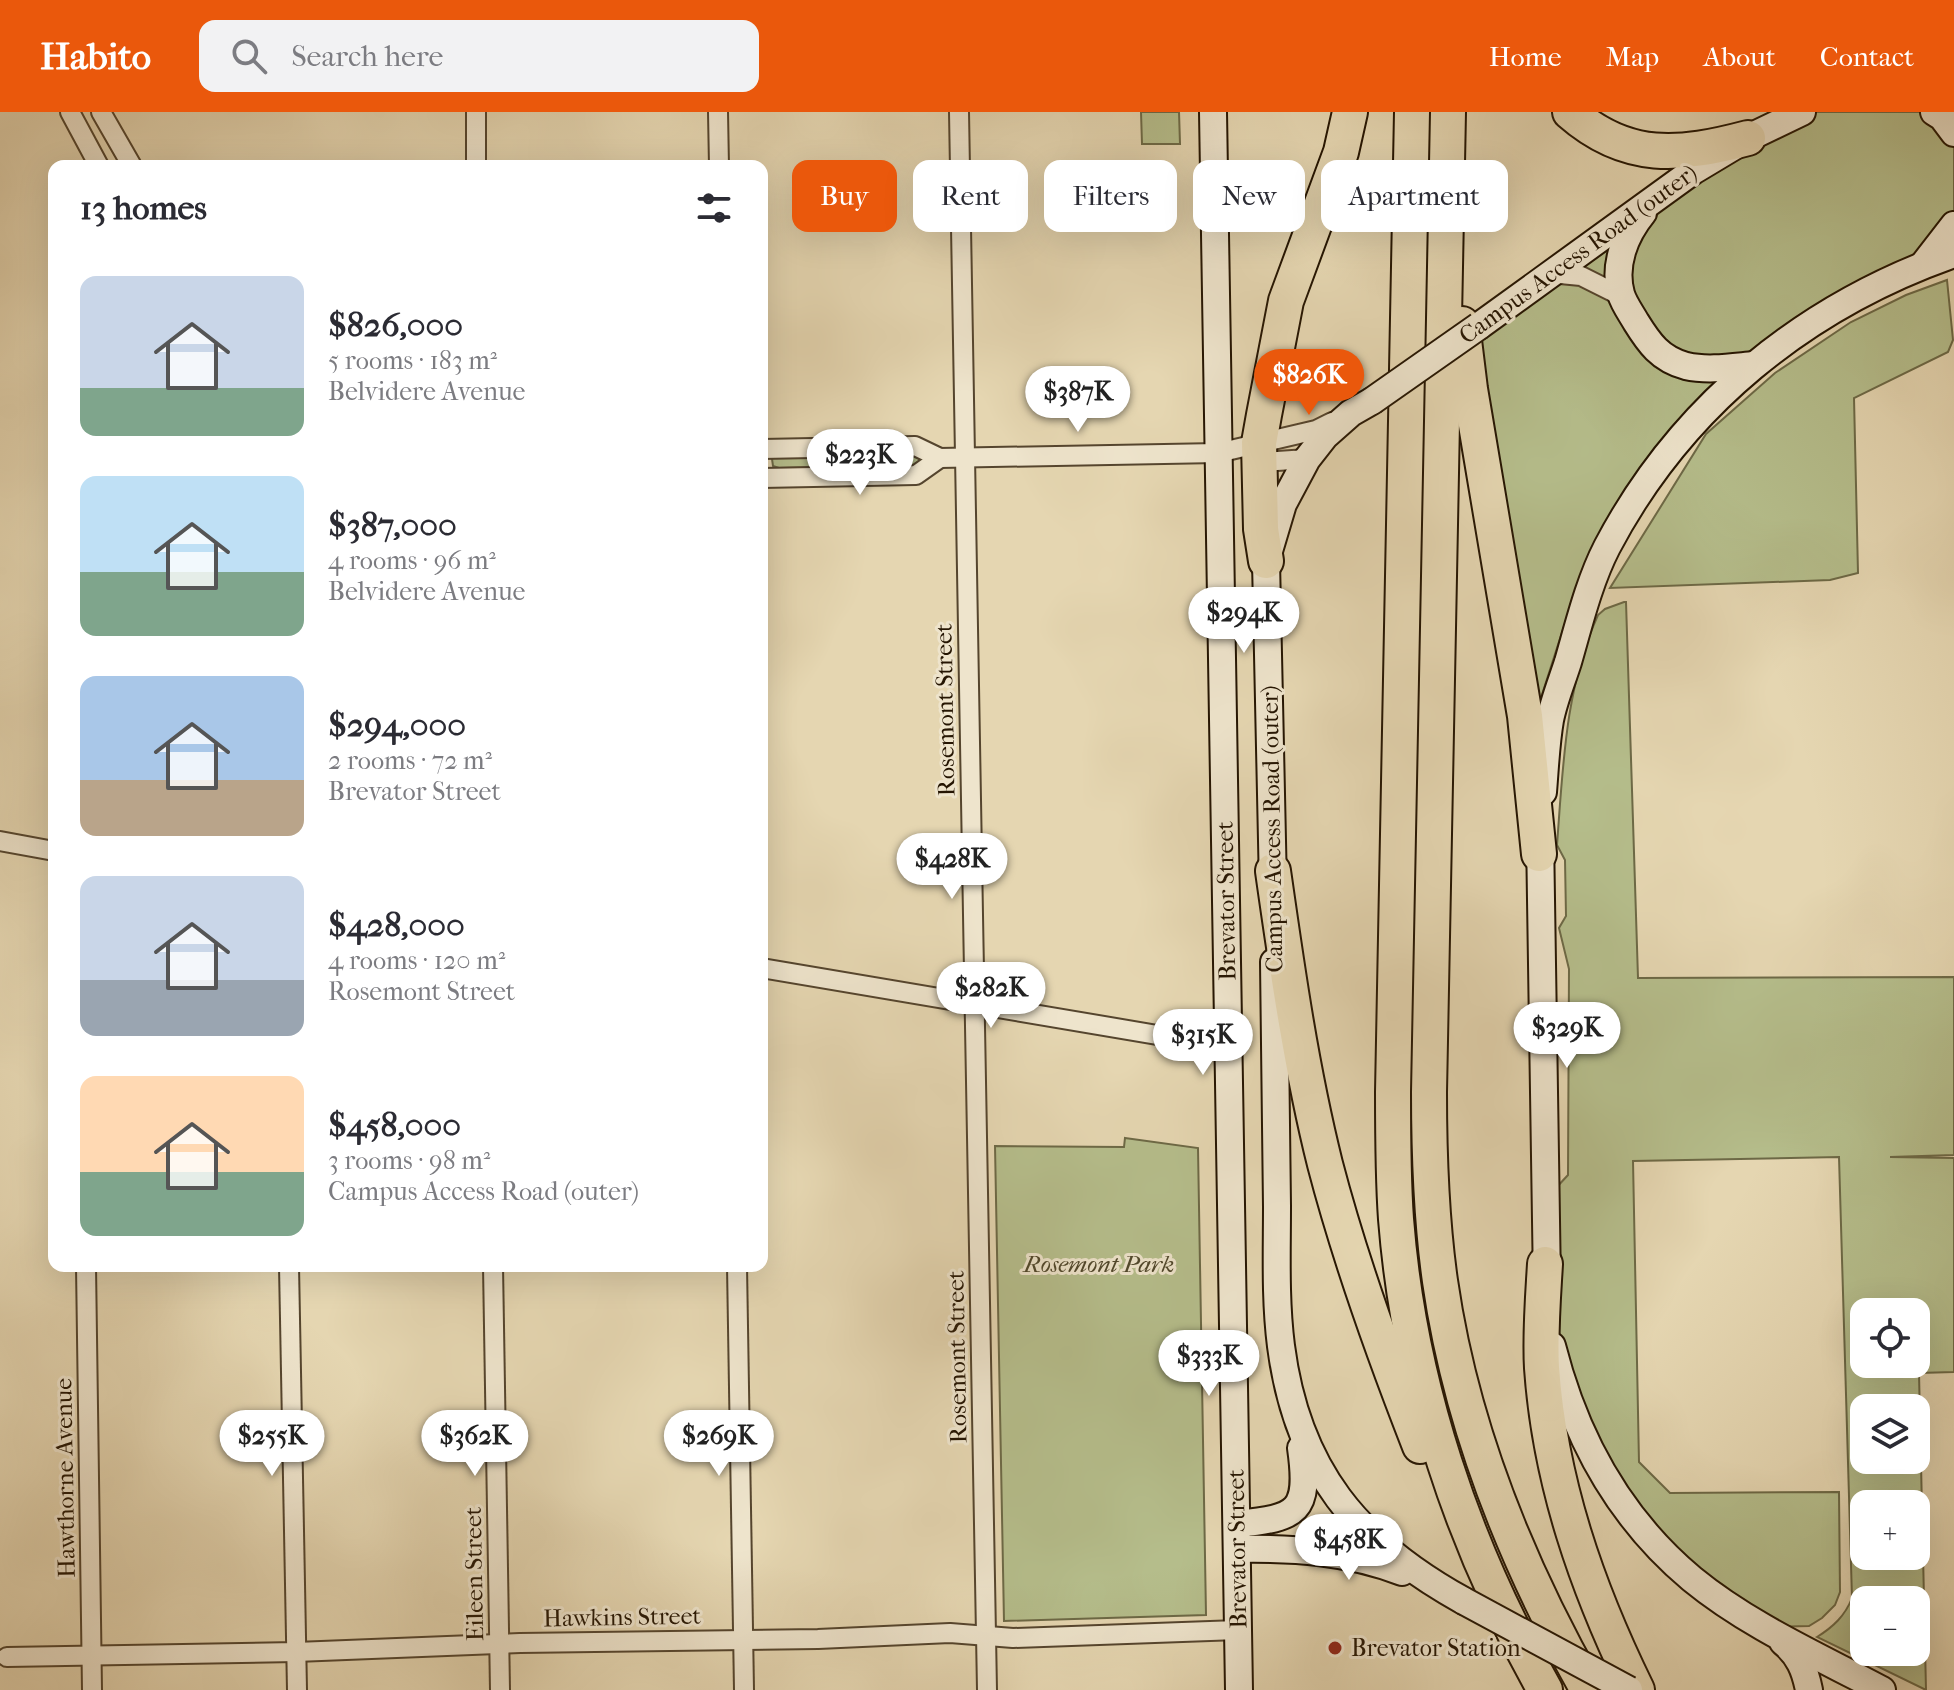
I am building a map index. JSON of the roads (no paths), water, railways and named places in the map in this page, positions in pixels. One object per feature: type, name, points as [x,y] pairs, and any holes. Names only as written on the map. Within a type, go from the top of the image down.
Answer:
[{"type":"highway","points":[[1266,561],[1261,529],[1260,452],[1286,301],[1341,152],[1350,112]]},
{"type":"highway","points":[[1412,112],[1393,1076],[1396,1220],[1415,1351],[1430,1414],[1471,1539],[1545,1690]]},
{"type":"highway","points":[[1451,112],[1465,356],[1525,716],[1539,854]]},
{"type":"highway","points":[[1451,112],[1429,1077],[1433,1219],[1452,1345],[1484,1463],[1530,1582],[1588,1690]]},
{"type":"highway","points":[[1570,112],[1604,137],[1648,151],[1695,151],[1748,138]]},
{"type":"highway","points":[[1273,871],[1314,1117],[1335,1201],[1368,1306],[1459,1544],[1493,1606],[1525,1654]]},
{"type":"highway","points":[[1545,1264],[1542,1365],[1555,1463],[1592,1589],[1637,1690]]},
{"type":"street","points":[[70,112],[91,160]]},
{"type":"street","points":[[476,112],[476,160]]},
{"type":"street","points":[[718,112],[719,160]]},
{"type":"street","name":"Rosemont Street","points":[[959,112],[987,1690]]},
{"type":"street","name":"Brevator Street","points":[[1213,112],[1239,1690]]},
{"type":"street","name":"Campus Access Road (outer)","points":[[1629,1690],[1464,1601],[1413,1571],[1379,1545],[1325,1478],[1309,1449],[1297,1417],[1286,1377],[1278,1305],[1266,561],[1283,504],[1307,459],[1325,436],[1361,407],[1662,193],[1748,138],[1802,112]]},
{"type":"street","points":[[1934,112],[1954,133]]},
{"type":"street","points":[[93,160],[104,121]]},
{"type":"street","points":[[104,121],[128,160]]},
{"type":"street","points":[[1662,193],[1633,225],[1625,240],[1619,277],[1621,296],[1650,346],[1666,358],[1702,369],[1754,365]]},
{"type":"street","points":[[1923,265],[1954,225]]},
{"type":"street","points":[[1809,1690],[1804,1667],[1792,1649],[1691,1578],[1635,1522],[1581,1435],[1563,1392],[1552,1345],[1545,1264],[1539,854],[1551,718],[1576,630],[1606,549],[1644,484],[1686,430],[1712,401],[1754,365],[1824,314],[1861,293],[1954,254]]},
{"type":"street","points":[[1550,273],[1581,276],[1621,296]]},
{"type":"street","points":[[1260,452],[1316,430],[1361,407]]},
{"type":"street","points":[[768,449],[915,446],[940,458],[1260,452],[1307,459]]},
{"type":"street","points":[[768,478],[916,475],[940,458]]},
{"type":"street","points":[[0,841],[48,850]]},
{"type":"street","points":[[768,969],[1228,1047]]},
{"type":"street","name":"Hawthorne Avenue","points":[[86,1272],[92,1690]]},
{"type":"street","points":[[289,1272],[297,1690]]},
{"type":"street","name":"Eileen Street","points":[[493,1272],[500,1690]]},
{"type":"street","points":[[737,1272],[744,1690]]},
{"type":"street","points":[[1237,1537],[1286,1516],[1299,1504],[1306,1482],[1297,1417]]},
{"type":"street","points":[[1237,1537],[1355,1558],[1397,1569],[1464,1601]]},
{"type":"street","points":[[1763,1627],[1882,1690]]},
{"type":"street","name":"Hawkins Street","points":[[7,1657],[955,1633],[1013,1638],[1238,1630]]},
{"type":"place","name":"Brevator Station","points":[[1335,1648]]},
{"type":"park label","name":"Rosemont Park","points":[[1099,1264]]}]
